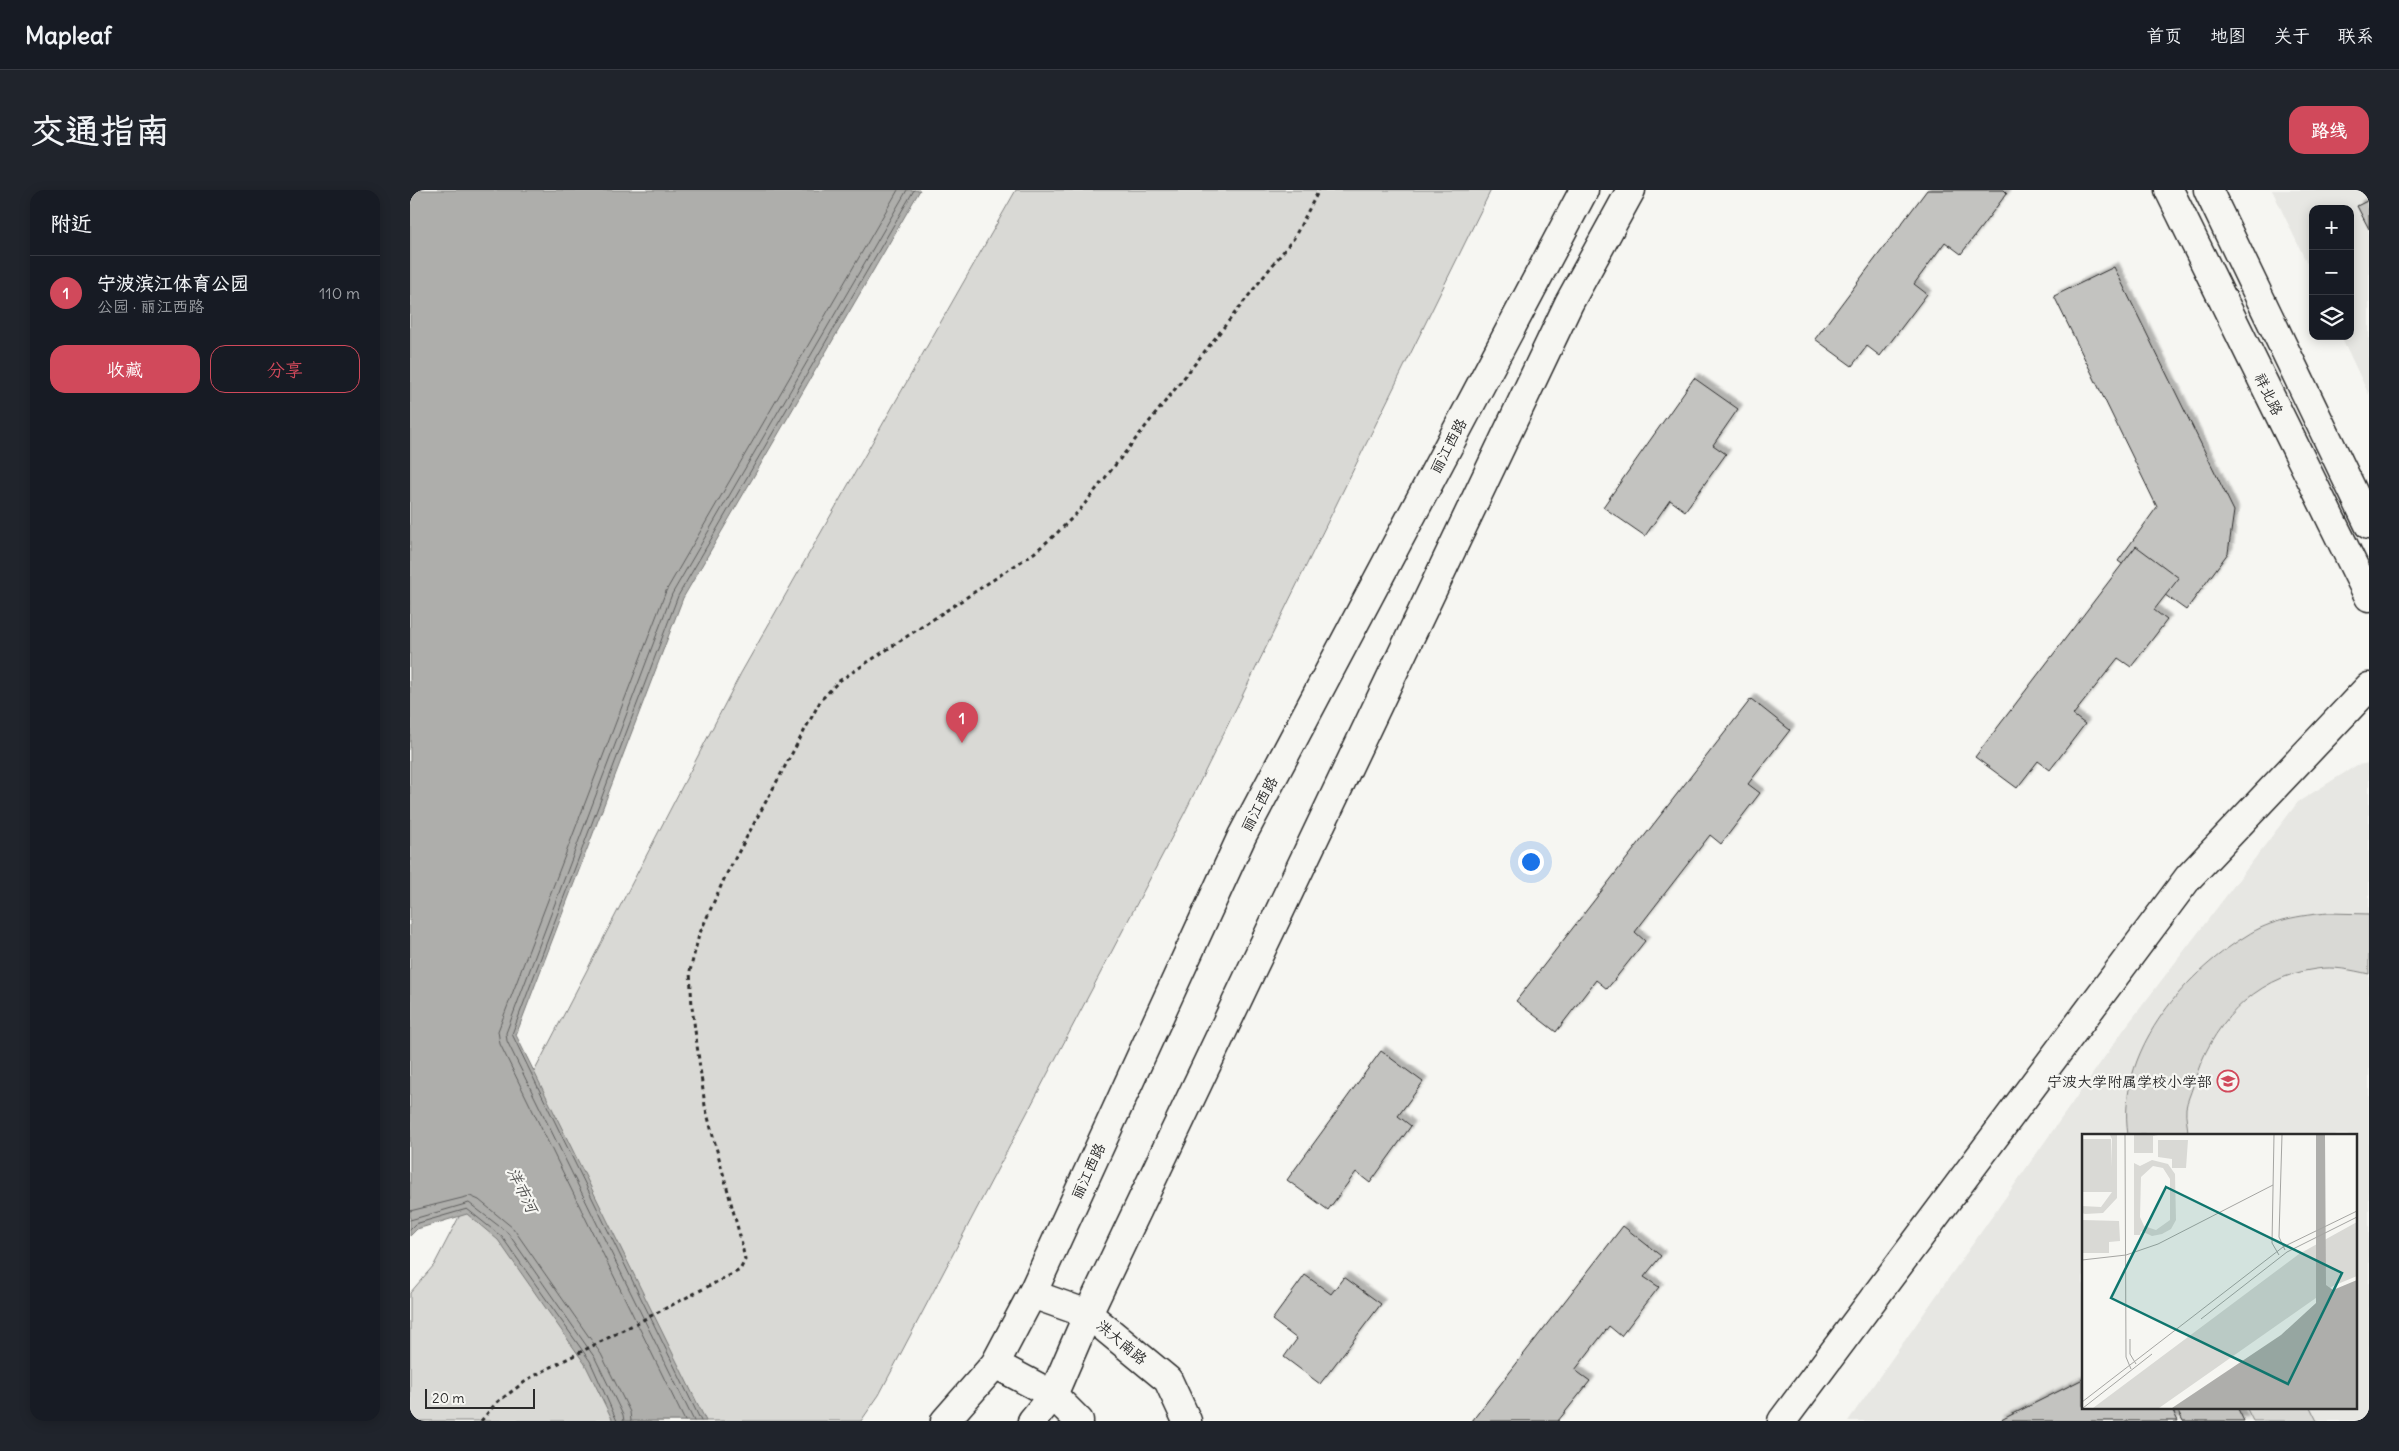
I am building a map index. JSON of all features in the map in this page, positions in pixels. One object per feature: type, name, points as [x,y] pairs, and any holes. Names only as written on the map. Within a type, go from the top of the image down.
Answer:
[{"type":"main road","name":"丽江西路","points":[[945,1421],[995,1364],[1032,1294],[1242,836],[1584,190]]},
{"type":"main road","points":[[1032,1421],[1053,1395],[1088,1314],[1569,303],[1631,190]]},
{"type":"main road","name":"祥北路","points":[[2168,190],[2369,597]]},
{"type":"main road","points":[[2208,190],[2369,525]]},
{"type":"main road","points":[[1782,1421],[2188,878],[2369,687]]},
{"type":"main road","name":"洪大南路","points":[[1032,1294],[1088,1314],[1168,1380],[1187,1421]]},
{"type":"main road","points":[[995,1364],[1053,1395],[1079,1421]]},
{"type":"path","points":[[481,1421],[496,1403],[530,1378],[734,1275],[740,1270],[745,1260],[741,1240],[705,1106],[692,1007],[690,971],[699,935],[725,877],[821,700],[839,681],[1034,553],[1079,511],[1289,246],[1319,190]]},
{"type":"shaded area","points":[[1016,190],[1491,190],[1185,812],[879,1395],[861,1421],[410,1421],[410,1293],[434,1265],[741,673]]},
{"type":"shaded area","points":[[2272,190],[2369,190],[2369,395],[2343,340],[2354,340],[2354,205],[2309,205],[2309,268]]},
{"type":"shaded area","name":"宁波大学附属学校小学部","points":[[2369,763],[2369,1421],[1848,1421],[2125,1028],[2298,802],[2357,765]]},
{"type":"shaded area","points":[[2329,913],[2369,914],[2369,974],[2336,968],[2323,968],[2293,974],[2272,982],[2237,1008],[2222,1025],[2210,1044],[2200,1064],[2186,1108],[2188,1134],[2128,1134],[2127,1105],[2132,1075],[2143,1047],[2158,1020],[2177,995],[2198,973],[2246,936],[2275,922]]},
{"type":"shaded area","points":[[2246,1408],[2310,1408],[2317,1421],[2253,1421]]},
{"type":"water","name":"洋市河","points":[[410,190],[920,190],[683,598],[516,1035],[706,1421],[613,1421],[585,1364],[498,1240],[467,1214],[417,1229],[410,1236]]},
{"type":"building","points":[[1927,190],[2004,190],[2007,193],[1961,254],[1945,242],[1914,284],[1927,294],[1880,356],[1867,346],[1852,366],[1815,339]]},
{"type":"building","points":[[2369,200],[2369,229],[2357,206]]},
{"type":"building","points":[[2114,267],[2234,511],[2228,553],[2186,610],[2118,561],[2157,507],[2054,296]]},
{"type":"building","points":[[1694,378],[1738,409],[1713,445],[1726,454],[1685,511],[1670,500],[1645,536],[1603,507]]},
{"type":"building","points":[[2136,546],[2179,578],[2154,610],[2167,620],[2131,667],[2118,658],[2073,715],[2085,724],[2050,770],[2038,761],[2017,788],[1975,757]]},
{"type":"building","points":[[1751,699],[1790,730],[1748,784],[1760,793],[1721,844],[1710,835],[1635,932],[1645,941],[1607,989],[1596,980],[1556,1032],[1516,1001]]},
{"type":"building","points":[[1381,1051],[1423,1082],[1398,1116],[1411,1126],[1370,1183],[1356,1172],[1328,1210],[1287,1180]]},
{"type":"building","points":[[1623,1226],[1661,1256],[1644,1277],[1659,1287],[1621,1336],[1609,1326],[1575,1370],[1590,1381],[1558,1421],[1472,1421]]},
{"type":"building","points":[[1305,1275],[1331,1294],[1344,1277],[1381,1304],[1320,1384],[1284,1357],[1297,1339],[1272,1320]]},
{"type":"building","points":[[2082,1380],[2082,1408],[2172,1408],[2178,1421],[1999,1421]]},
{"type":"building","points":[[2176,1408],[2238,1408],[2244,1421],[2183,1421]]},
{"type":"place","name":"宁波滨江体育公园","points":[[962,743]]},
{"type":"place","name":"宁波大学附属学校小学部","points":[[2228,1081]]}]
